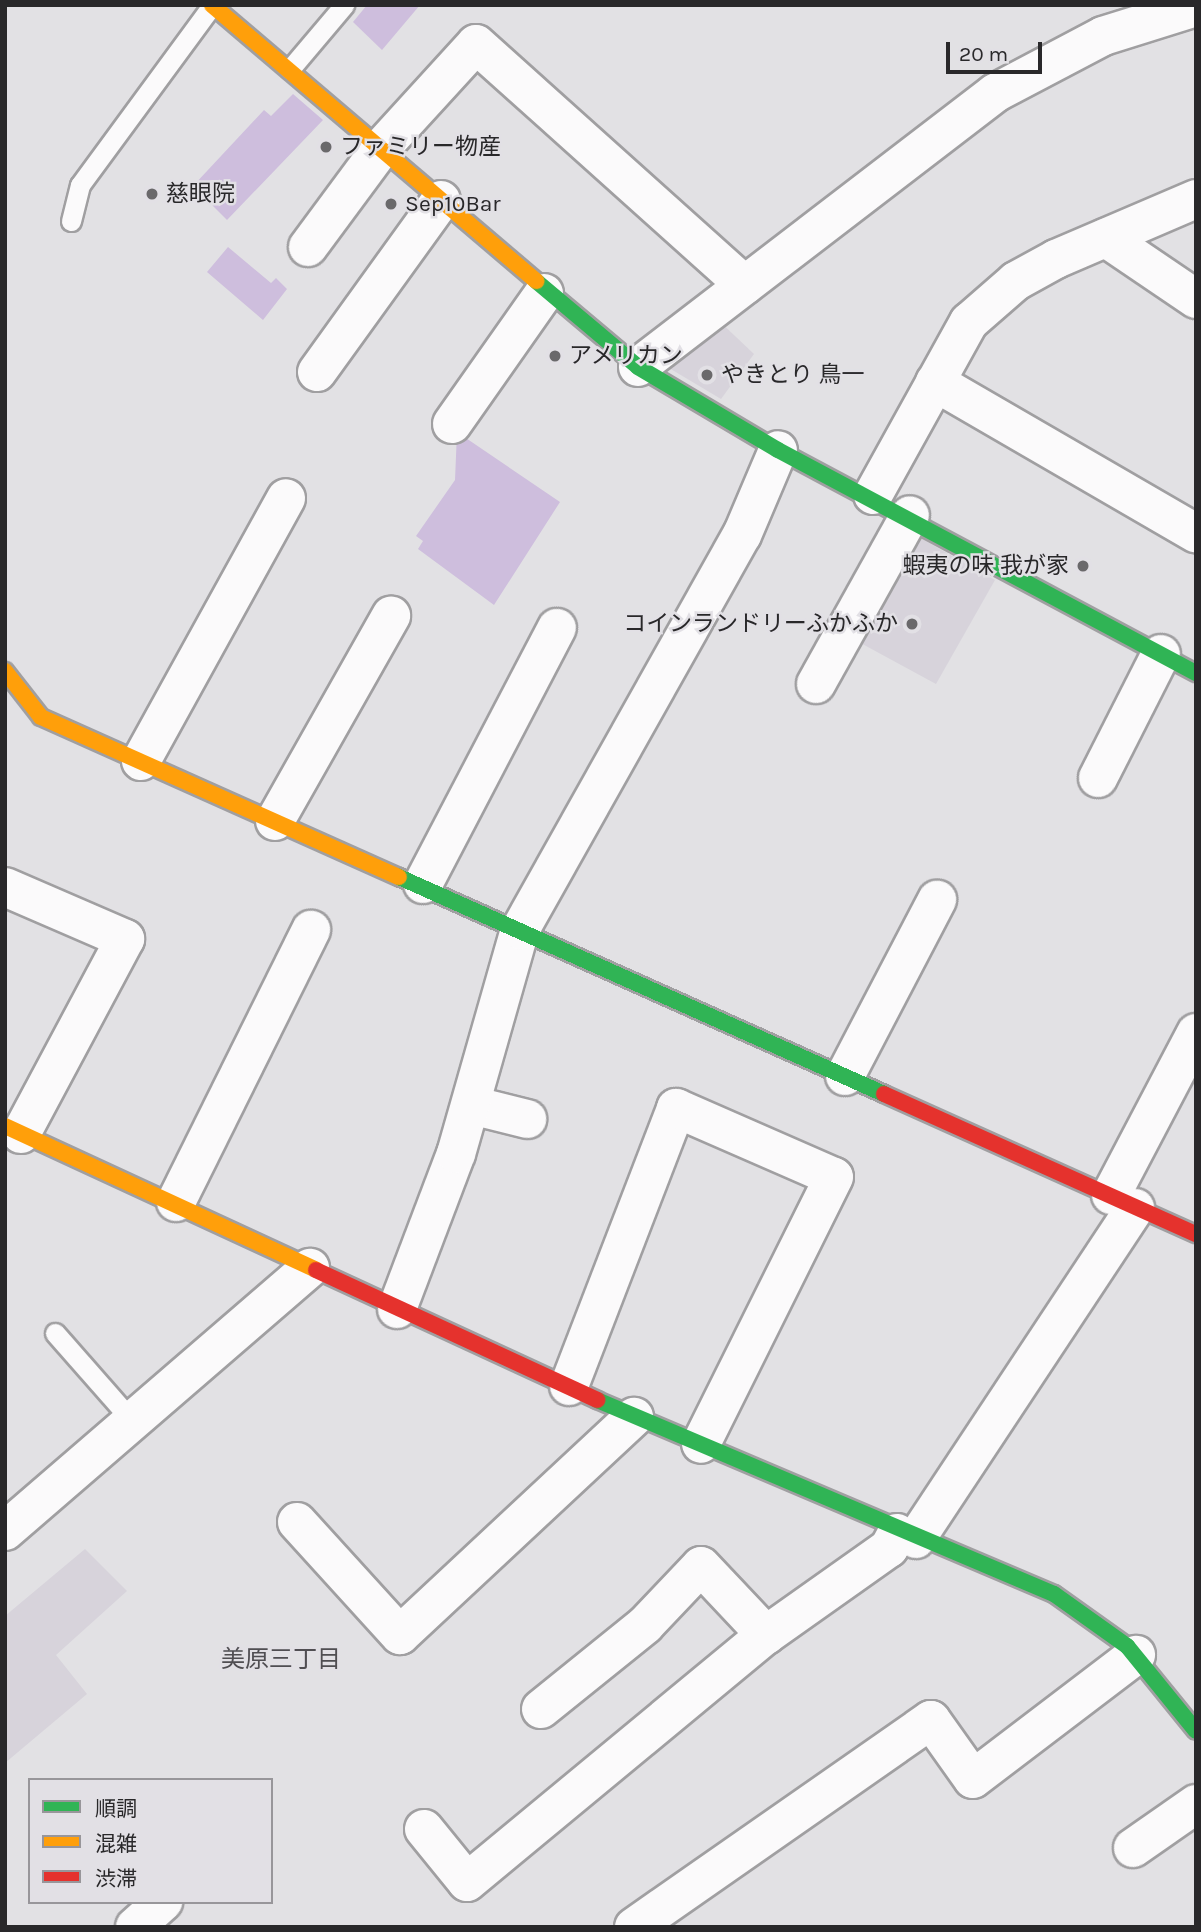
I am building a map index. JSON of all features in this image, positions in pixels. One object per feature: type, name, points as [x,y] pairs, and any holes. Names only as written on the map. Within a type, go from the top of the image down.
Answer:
[{"type":"street","points":[[212,5],[382,147],[544,293],[638,368],[778,450],[873,495],[1196,673]]},
{"type":"street","points":[[638,368],[995,93],[1103,36],[1196,7]]},
{"type":"street","points":[[308,247],[382,147],[476,44],[745,285]]},
{"type":"street","points":[[873,495],[969,321],[1016,281],[1196,199]]},
{"type":"street","points":[[317,372],[441,200]]},
{"type":"street","points":[[1106,238],[1196,299]]},
{"type":"street","points":[[452,424],[544,293]]},
{"type":"street","points":[[935,382],[1196,533]]},
{"type":"street","points":[[397,1309],[471,1105],[520,930],[742,536],[778,450]]},
{"type":"street","points":[[141,761],[286,498]]},
{"type":"street","points":[[816,684],[910,515]]},
{"type":"street","points":[[275,821],[391,616]]},
{"type":"street","points":[[423,884],[557,628]]},
{"type":"street","points":[[1098,778],[1161,654]]},
{"type":"street","points":[[5,671],[41,717],[423,884],[1196,1234]]},
{"type":"street","points":[[5,887],[125,939],[13,1130],[176,1202],[397,1309],[634,1416],[906,1536],[1054,1594],[1088,1612],[1136,1656],[1196,1731]]},
{"type":"street","points":[[845,1076],[937,900]]},
{"type":"street","points":[[176,1202],[311,930]]},
{"type":"street","points":[[424,1829],[467,1882],[766,1635],[906,1536],[1123,1201],[1196,1033]]},
{"type":"street","points":[[471,1105],[527,1119]]},
{"type":"street","points":[[569,1386],[676,1108],[834,1177],[701,1444]]},
{"type":"street","points":[[5,1531],[134,1423],[310,1268]]},
{"type":"street","points":[[297,1522],[400,1635],[634,1416]]},
{"type":"street","points":[[541,1709],[645,1625],[701,1566],[766,1635]]},
{"type":"street","points":[[634,1927],[931,1720],[973,1779],[1136,1656]]},
{"type":"street","points":[[1133,1848],[1196,1804]]},
{"type":"street","points":[[135,1927],[161,1904]]},
{"type":"lane","points":[[71,221],[80,185],[212,5]]},
{"type":"lane","points":[[290,69],[344,5]]},
{"type":"lane","points":[[55,1333],[134,1423]]},
{"type":"shaded area","points":[[367,5],[420,5],[382,50],[353,22]]},
{"type":"shaded area","points":[[293,94],[323,120],[227,220],[193,186],[264,110],[271,116]]},
{"type":"shaded area","points":[[228,247],[271,283],[276,278],[287,289],[263,320],[207,272]]},
{"type":"shaded area","points":[[716,318],[754,354],[721,399],[669,368]]},
{"type":"shaded area","points":[[457,432],[560,502],[494,605],[418,549],[423,541],[416,536],[455,480]]},
{"type":"shaded area","points":[[922,539],[995,580],[936,684],[855,640],[908,544]]},
{"type":"shaded area","points":[[85,1549],[127,1591],[56,1655],[87,1694],[5,1763],[5,1616]]},
{"type":"traffic: fast","points":[[536,281],[638,367],[778,450],[1196,673]]},
{"type":"traffic: fast","points":[[399,877],[884,1094]]},
{"type":"traffic: fast","points":[[597,1400],[1054,1594],[1127,1646],[1196,1731]]},
{"type":"traffic: slow","points":[[212,5],[536,281]]},
{"type":"traffic: slow","points":[[5,671],[41,717],[399,877]]},
{"type":"traffic: slow","points":[[5,1126],[316,1270]]},
{"type":"traffic: jam","points":[[884,1094],[1196,1234]]},
{"type":"traffic: jam","points":[[316,1270],[597,1400]]},
{"type":"place","name":"ファミリー物産","points":[[326,147]]},
{"type":"place","name":"慈眼院","points":[[152,194]]},
{"type":"place","name":"Sep10Bar","points":[[391,204]]},
{"type":"place","name":"アメリカン","points":[[555,356]]},
{"type":"place","name":"やきとり 鳥一","points":[[707,375]]},
{"type":"place","name":"蝦夷の味 我が家","points":[[1083,566]]},
{"type":"place","name":"コインランドリーふかふか","points":[[912,624]]},
{"type":"district","name":"美原三丁目","points":[[281,1660]]}]
